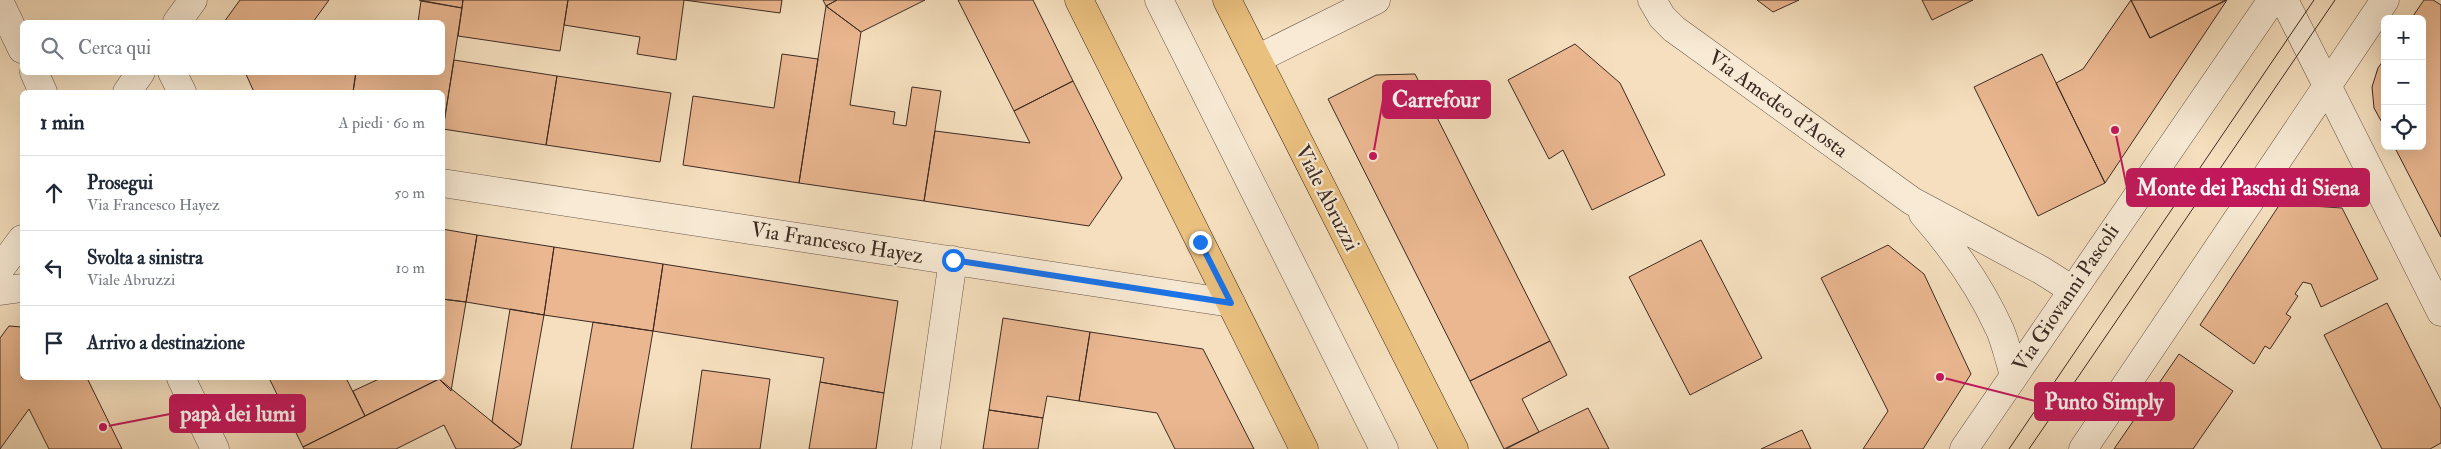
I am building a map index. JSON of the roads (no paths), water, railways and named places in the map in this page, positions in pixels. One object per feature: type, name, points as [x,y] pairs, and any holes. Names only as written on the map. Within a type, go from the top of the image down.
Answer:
[{"type":"main road","points":[[1079,0],[1304,449]]},
{"type":"main road","name":"Viale Abruzzi","points":[[1227,0],[1454,449]]},
{"type":"street","points":[[178,20],[193,0]]},
{"type":"street","points":[[1158,0],[1384,449]]},
{"type":"street","points":[[1257,59],[1376,0]]},
{"type":"street","name":"Via Amedeo d'Aosta","points":[[1652,0],[1662,17],[1674,29],[1912,202],[2041,270],[2071,289]]},
{"type":"street","name":"Via Giovanni Pascoli","points":[[1964,449],[2071,289],[2272,0]]},
{"type":"street","points":[[2284,0],[2441,312]]},
{"type":"street","points":[[2083,449],[2385,0]]},
{"type":"street","points":[[0,3],[20,45]]},
{"type":"street","points":[[35,75],[42,90]]},
{"type":"street","points":[[128,90],[139,75]]},
{"type":"street","points":[[174,75],[181,90]]},
{"type":"street","name":"Via Francesco Hayez","points":[[445,183],[1231,303]]},
{"type":"street","name":"Via Amedeo d'Aosta","points":[[1912,202],[1947,241],[1975,286],[2000,330],[2014,374]]},
{"type":"street","points":[[0,269],[20,241]]},
{"type":"street","points":[[926,449],[953,260]]},
{"type":"street","points":[[0,292],[20,288]]},
{"type":"street","points":[[181,380],[215,449]]},
{"type":"tram line","points":[[2009,449],[2314,0]]},
{"type":"tram line","points":[[2029,449],[2335,0]]},
{"type":"place","name":"Monte dei Paschi di Siena","points":[[2115,130]]},
{"type":"place","name":"Carrefour","points":[[1373,156]]},
{"type":"place","name":"Punto Simply","points":[[1940,377]]},
{"type":"place","name":"papà dei lumi","points":[[103,427]]}]
